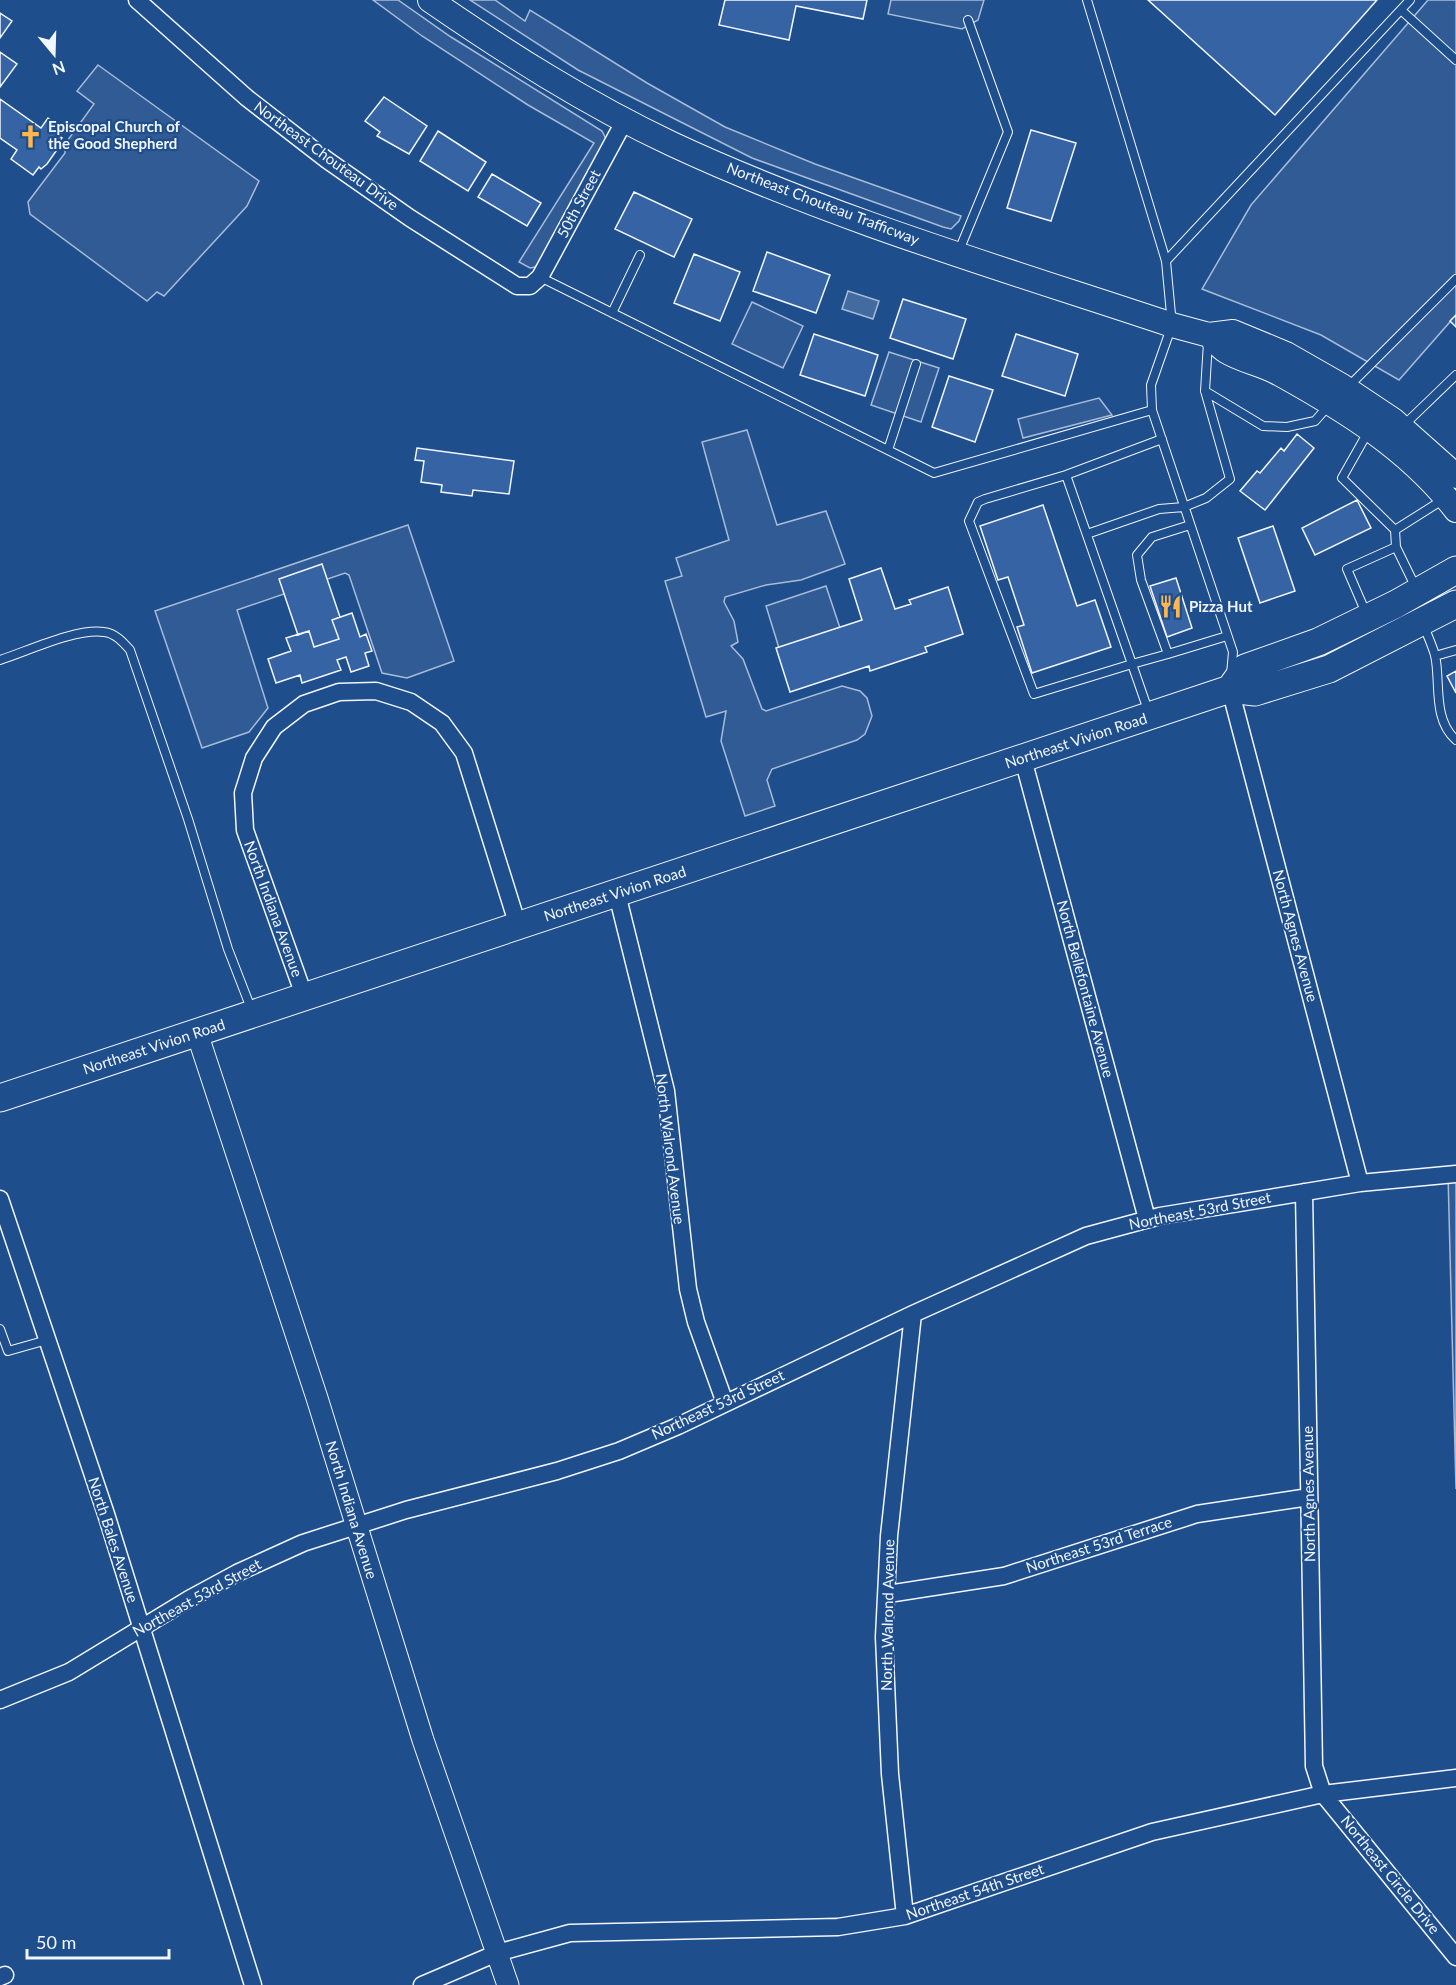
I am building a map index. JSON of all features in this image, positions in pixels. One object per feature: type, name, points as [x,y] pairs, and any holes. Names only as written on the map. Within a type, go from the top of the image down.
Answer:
[{"type":"main road","name":"Northeast Chouteau Trafficway","points":[[430,0],[491,42],[625,120],[718,165],[796,198],[1172,325],[1209,335],[1233,332],[1286,354],[1339,396],[1370,429],[1453,495]]},
{"type":"main road","name":"Northeast Chouteau Trafficway","points":[[1339,396],[1402,428],[1453,495]]},
{"type":"main road","points":[[1230,690],[1245,668],[1318,642],[1418,592],[1456,570]]},
{"type":"main road","name":"Northeast Vivion Road","points":[[0,1098],[1230,690],[1255,692],[1329,669],[1456,604]]},
{"type":"street","name":"Northeast Chouteau Drive","points":[[137,0],[247,98],[327,160],[410,218],[517,286],[535,281]]},
{"type":"street","name":"50th Street","points":[[535,281],[625,120]]},
{"type":"street","name":"North Agnes Avenue","points":[[1230,690],[1360,1183]]},
{"type":"street","name":"North Indiana Avenue","points":[[305,998],[245,831],[243,793],[254,758],[274,727],[304,704],[339,692],[376,691],[411,702],[442,723],[464,753],[518,926]]},
{"type":"street","name":"North Bellefontaine Avenue","points":[[1023,759],[1147,1219]]},
{"type":"street","name":"North Walrond Avenue","points":[[617,894],[666,1091],[688,1289],[696,1322],[725,1403]]},
{"type":"street","name":"North Indiana Avenue","points":[[197,1033],[357,1527],[423,1740],[508,1985]]},
{"type":"street","name":"Northeast 53rd Street","points":[[0,1700],[69,1672],[237,1573],[303,1542],[406,1510],[557,1471],[609,1454],[678,1426],[913,1314],[1086,1236],[1147,1219],[1304,1192],[1360,1183],[1456,1174]]},
{"type":"street","name":"North Agnes Avenue","points":[[1304,1192],[1314,1766],[1323,1794]]},
{"type":"street","name":"North Bales Avenue","points":[[0,1199],[141,1628],[254,1985]]},
{"type":"street","name":"North Walrond Avenue","points":[[905,1916],[890,1774],[884,1637],[888,1594],[889,1536],[913,1314]]},
{"type":"street","name":"Northeast 53rd Terrace","points":[[888,1594],[1004,1576],[1197,1514],[1310,1497]]},
{"type":"street","name":"Northeast 54th Street","points":[[422,1985],[497,1953],[570,1934],[838,1928],[905,1916],[1152,1832],[1323,1794],[1456,1778]]},
{"type":"street","name":"Northeast Circle Drive","points":[[1323,1794],[1456,1957]]},
{"type":"lane","points":[[1087,0],[1166,261],[1172,325],[1151,385],[1152,410],[1233,652],[1230,690]]},
{"type":"lane","points":[[1166,261],[1410,0]]},
{"type":"lane","points":[[1401,10],[1456,60]]},
{"type":"lane","points":[[958,254],[1008,132],[968,20]]},
{"type":"lane","points":[[612,313],[640,255]]},
{"type":"lane","points":[[1205,391],[1263,426],[1287,427],[1315,421],[1456,279]]},
{"type":"lane","points":[[535,281],[612,313],[934,472],[1152,410]]},
{"type":"lane","points":[[1087,534],[1159,509],[1184,507],[1206,498],[1230,479],[1205,391],[1209,335]]},
{"type":"lane","points":[[888,450],[916,364]]},
{"type":"lane","points":[[1402,428],[1456,375]]},
{"type":"lane","points":[[1370,429],[1342,478],[1395,530],[1396,547],[1418,592]]},
{"type":"lane","points":[[1162,439],[1066,475],[978,502],[969,521],[1034,694],[1227,636]]},
{"type":"lane","points":[[1066,475],[1150,716]]},
{"type":"lane","points":[[1395,530],[1453,495]]},
{"type":"lane","points":[[1168,654],[1141,580],[1137,555],[1152,537],[1190,525]]},
{"type":"lane","points":[[1368,617],[1347,569],[1396,547]]},
{"type":"lane","points":[[1422,622],[1435,656],[1437,695],[1451,736],[1456,740]]},
{"type":"lane","points":[[0,660],[83,633],[105,632],[119,638],[130,650],[188,819],[228,950],[254,1015]]},
{"type":"lane","points":[[1435,656],[1456,650]]},
{"type":"lane","points":[[0,1329],[4,1352],[47,1340]]},
{"type":"shaded area","points":[[373,0],[398,0],[451,37],[602,131],[606,139],[540,262],[535,267],[530,268],[519,262],[594,143],[528,105],[422,36]]},
{"type":"shaded area","points":[[470,0],[495,0],[525,21],[530,10],[647,83],[725,127],[815,164],[961,216],[959,221],[951,229],[943,227],[752,158],[578,70]]},
{"type":"shaded area","points":[[891,0],[984,0],[978,20],[962,29],[888,14]]},
{"type":"shaded area","points":[[1428,0],[1456,0],[1456,315],[1399,380],[1321,335],[1202,289],[1251,205]]},
{"type":"shaded area","points":[[98,65],[259,181],[247,206],[164,296],[157,292],[147,301],[30,214],[28,202],[65,153],[65,144],[94,104],[77,91]]},
{"type":"shaded area","points":[[848,291],[879,301],[873,319],[842,309]]},
{"type":"shaded area","points":[[752,302],[803,326],[783,368],[732,344]]},
{"type":"shaded area","points":[[889,352],[939,368],[921,422],[871,405]]},
{"type":"shaded area","points":[[1099,398],[1112,415],[1023,438],[1018,419]]},
{"type":"shaded area","points":[[747,430],[777,525],[826,511],[845,564],[801,580],[766,585],[725,597],[724,602],[734,621],[738,642],[731,646],[743,659],[762,709],[766,711],[842,686],[860,691],[867,698],[872,716],[865,734],[857,740],[772,769],[767,780],[775,806],[745,816],[721,741],[726,711],[706,717],[665,581],[682,576],[676,558],[729,540],[702,442]]},
{"type":"shaded area","points":[[408,525],[454,661],[407,678],[382,673],[349,575],[345,573],[237,610],[268,708],[249,732],[202,748],[155,611]]},
{"type":"shaded area","points":[[826,586],[840,628],[779,648],[766,606]]},
{"type":"shaded area","points":[[1448,1174],[1456,1174],[1456,1489]]},
{"type":"building","points":[[725,0],[867,0],[863,19],[796,6],[789,40],[719,25]]},
{"type":"building","points":[[1148,0],[1377,0],[1275,115]]},
{"type":"building","points":[[0,13],[12,21],[0,38]]},
{"type":"building","points":[[0,52],[17,64],[0,87]]},
{"type":"building","points":[[384,97],[427,126],[409,154],[377,136],[380,132],[365,121]]},
{"type":"building","name":"Episcopal Church of the Good Shepherd","points":[[0,99],[41,128],[48,118],[62,129],[58,135],[62,138],[59,142],[61,144],[47,164],[41,169],[39,167],[33,175],[11,159],[17,150],[0,138]]},
{"type":"building","points":[[1031,130],[1076,143],[1051,221],[1007,208]]},
{"type":"building","points":[[438,131],[486,162],[468,191],[420,161]]},
{"type":"building","points":[[492,174],[541,203],[527,226],[478,197]]},
{"type":"building","points":[[634,192],[692,219],[674,257],[615,229]]},
{"type":"building","points":[[767,252],[830,275],[816,313],[753,291]]},
{"type":"building","points":[[694,254],[740,272],[720,321],[674,303]]},
{"type":"building","points":[[903,299],[966,319],[953,359],[890,338]]},
{"type":"building","points":[[1456,315],[1456,327],[1450,321]]},
{"type":"building","points":[[814,334],[878,355],[865,396],[800,375]]},
{"type":"building","points":[[1016,334],[1078,354],[1065,396],[1002,376]]},
{"type":"building","points":[[949,376],[993,390],[975,442],[932,427]]},
{"type":"building","points":[[1297,434],[1314,448],[1265,510],[1240,491],[1257,471],[1260,473],[1281,448],[1284,451]]},
{"type":"building","points":[[417,448],[514,461],[509,494],[473,490],[472,496],[441,492],[442,485],[421,482],[424,461],[415,460]]},
{"type":"building","points":[[1357,500],[1371,528],[1315,555],[1302,528]]},
{"type":"building","points":[[1043,505],[1077,606],[1095,600],[1111,647],[1032,673],[1017,627],[1024,625],[1008,577],[998,580],[980,526]]},
{"type":"building","points":[[1273,526],[1295,591],[1260,603],[1238,538]]},
{"type":"building","points":[[322,564],[340,617],[332,620],[339,639],[314,647],[309,631],[298,635],[279,579]]},
{"type":"building","points":[[881,568],[895,609],[911,604],[909,600],[948,587],[963,634],[925,647],[927,652],[870,671],[869,666],[790,692],[776,648],[862,620],[849,579]]},
{"type":"building","name":"Pizza Hut","points":[[1176,578],[1192,628],[1167,637],[1150,586]]},
{"type":"building","points":[[352,613],[360,637],[366,634],[372,651],[365,653],[369,666],[351,672],[346,657],[337,660],[341,670],[302,683],[300,675],[276,683],[268,659],[291,651],[286,638],[309,631],[314,647],[339,639],[332,620]]},
{"type":"building","points":[[1456,671],[1456,693],[1447,676]]},
{"type":"place","name":"Episcopal Church of the Good Shepherd","points":[[30,136]]},
{"type":"place","name":"Pizza Hut","points":[[1171,607]]}]
